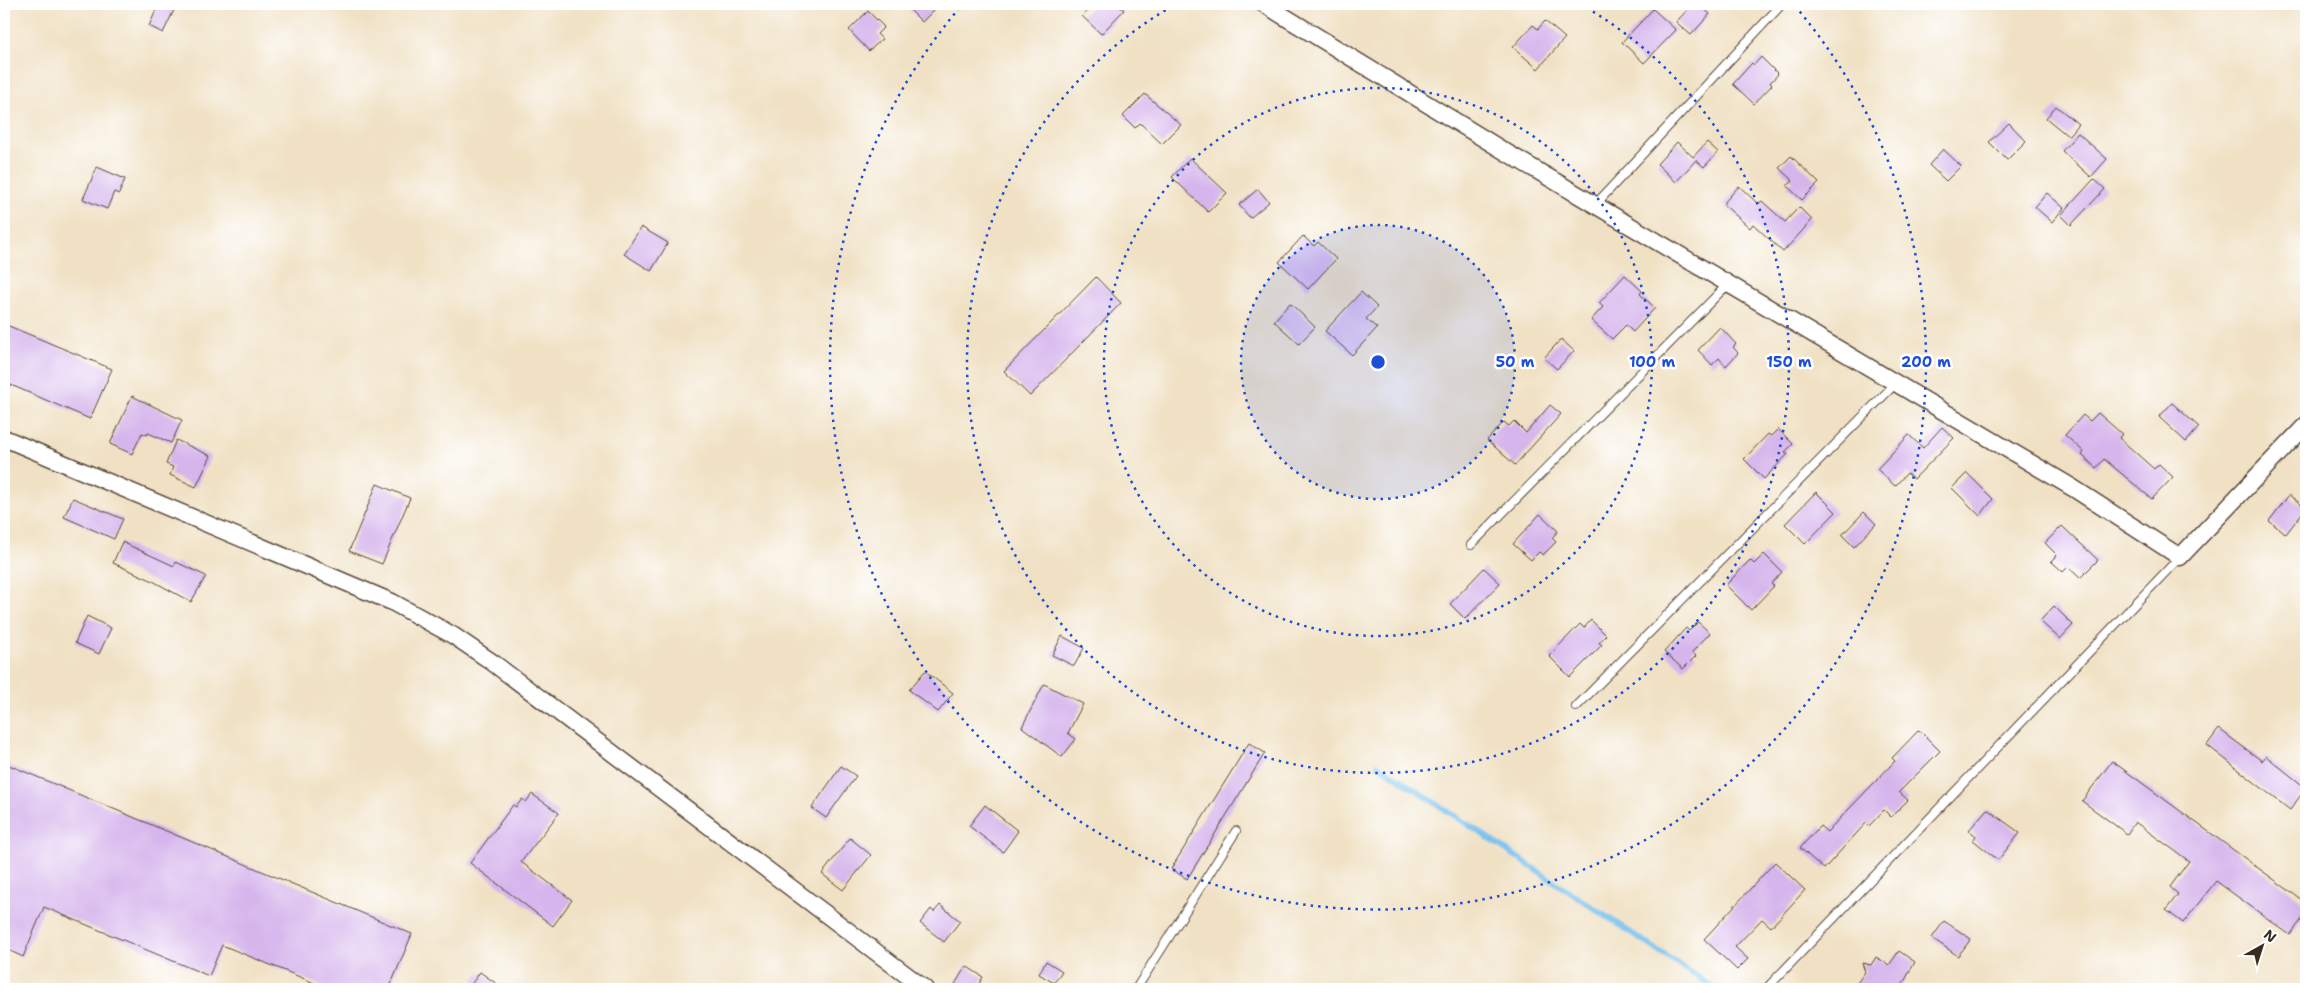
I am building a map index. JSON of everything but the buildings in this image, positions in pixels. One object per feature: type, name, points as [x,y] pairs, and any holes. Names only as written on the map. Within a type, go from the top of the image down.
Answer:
[{"type":"street","points":[[1264,4],[1595,205],[2073,488],[2180,557],[2306,425]]},
{"type":"street","points":[[4,438],[392,602],[454,636],[500,668],[925,989]]},
{"type":"lane","points":[[1595,205],[1782,4]]},
{"type":"lane","points":[[1471,545],[1728,284]]},
{"type":"lane","points":[[1576,707],[1896,383]]},
{"type":"lane","points":[[1770,988],[2180,557]]},
{"type":"lane","points":[[1136,989],[1236,831]]},
{"type":"waterway","points":[[1378,765],[1716,989]]}]
